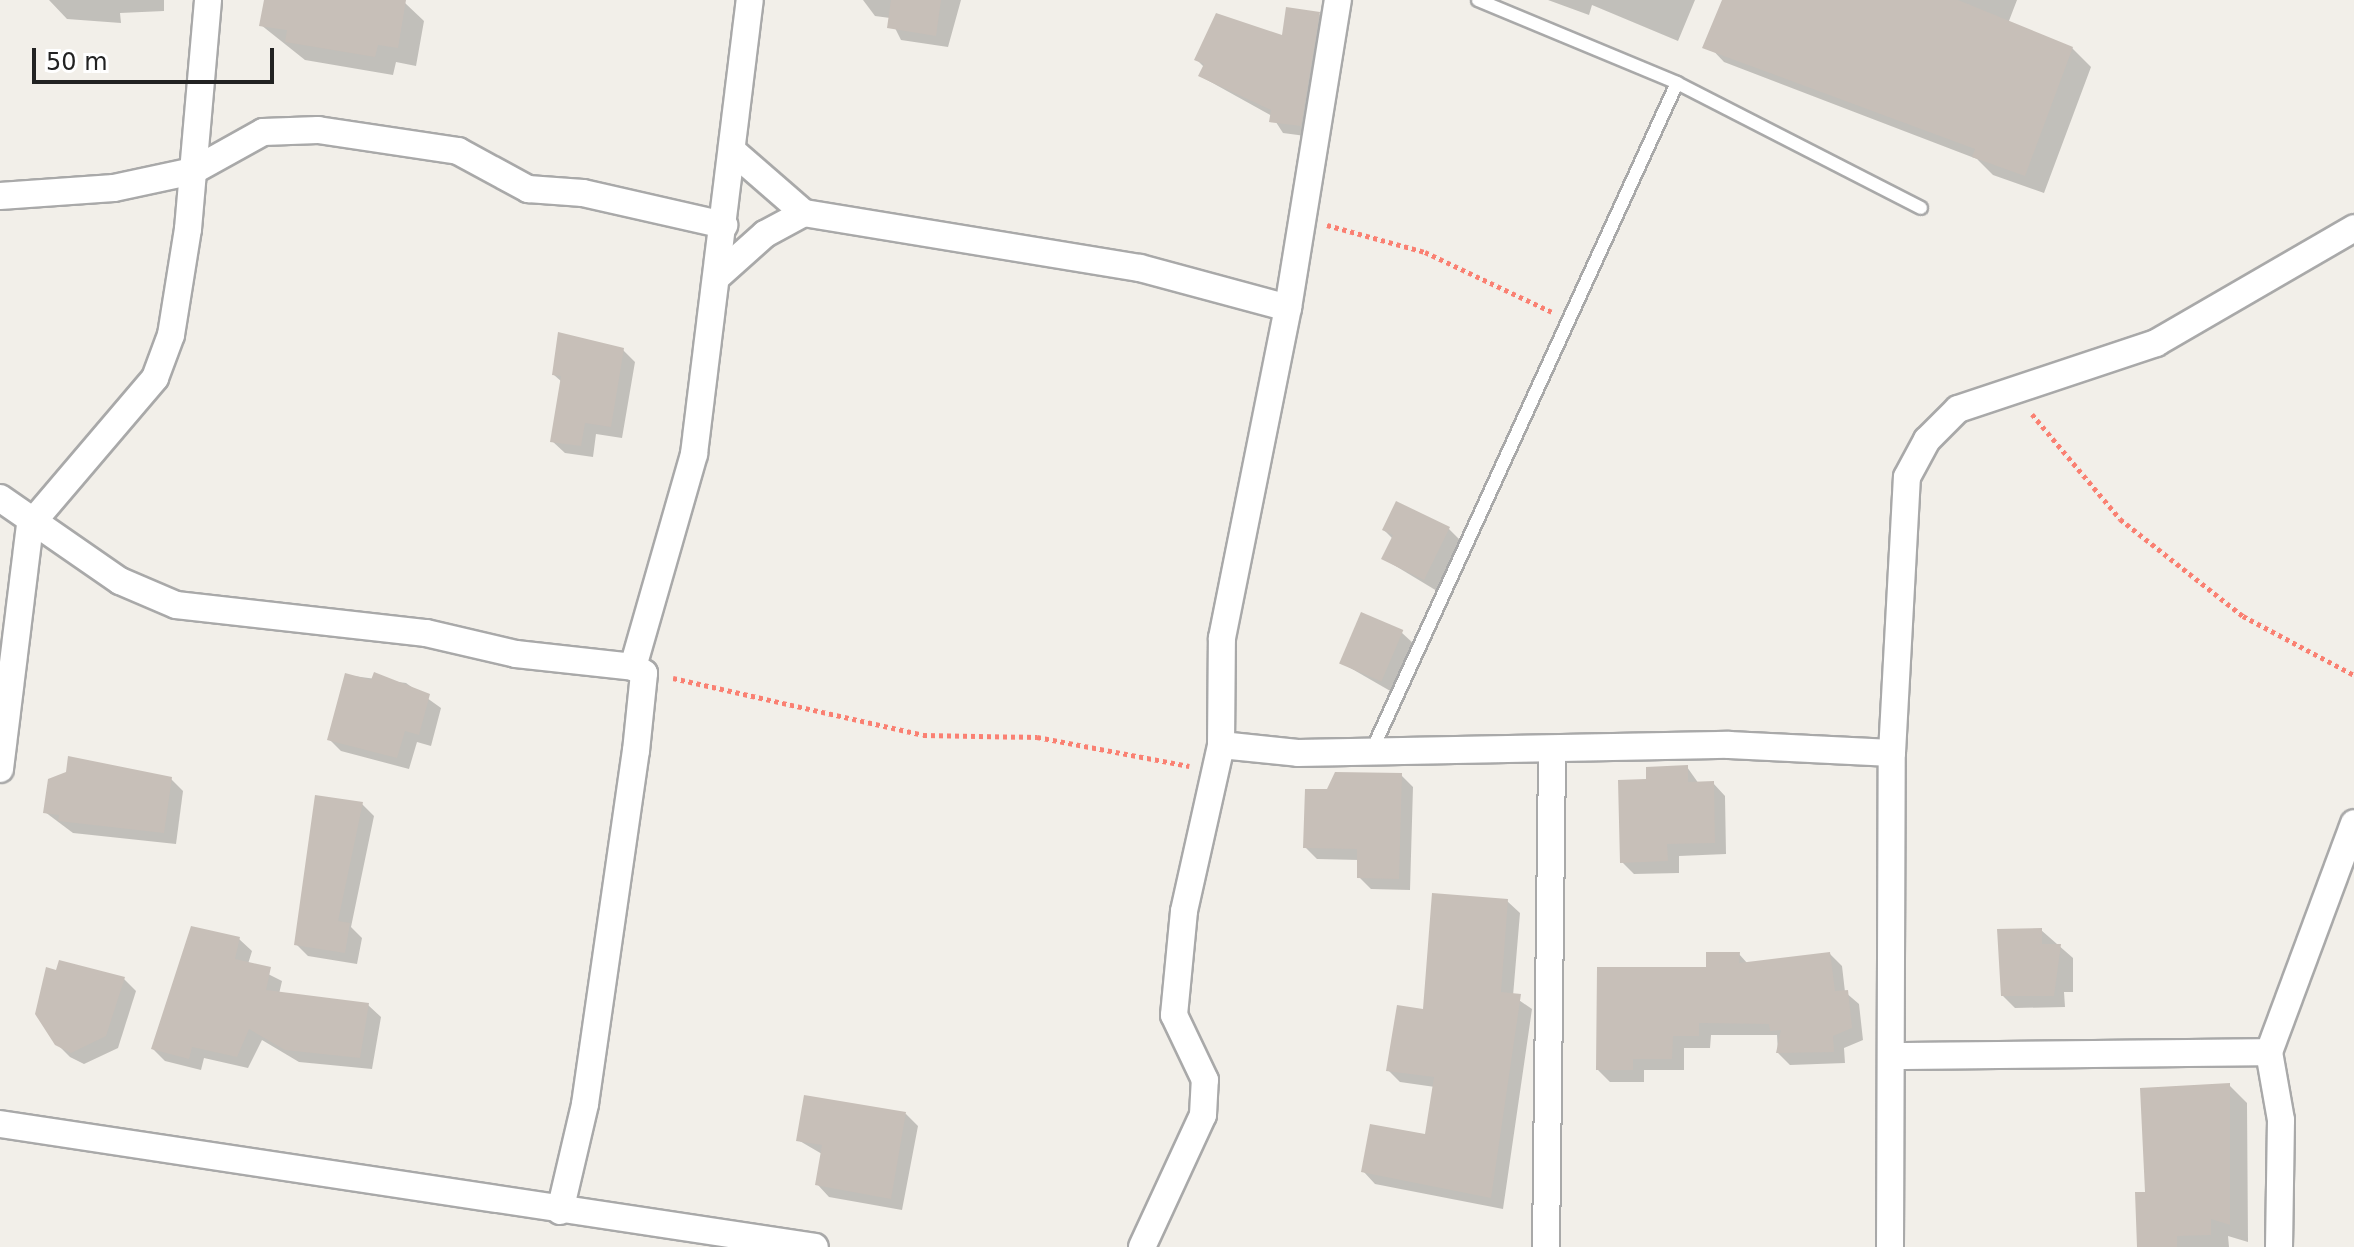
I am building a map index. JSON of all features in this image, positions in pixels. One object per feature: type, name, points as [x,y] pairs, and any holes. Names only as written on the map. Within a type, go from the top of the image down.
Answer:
[{"type":"street","points":[[0,769],[30,525],[155,378],[171,335],[193,171],[208,0]]},
{"type":"street","points":[[560,1211],[585,1104],[638,670],[694,454],[735,153],[750,0]]},
{"type":"street","points":[[1142,1247],[1207,1094],[1174,1015],[1184,911],[1210,770],[1221,745],[1222,638],[1288,308],[1338,0]]},
{"type":"street","points":[[0,196],[114,188],[193,171],[263,132],[318,130],[458,151],[528,189],[583,193],[724,225]]},
{"type":"street","points":[[735,153],[804,213],[1140,268],[1288,308]]},
{"type":"street","points":[[718,276],[765,234],[804,213]]},
{"type":"street","points":[[1890,1247],[1894,1056],[1892,753],[1907,477],[1940,423],[2012,391],[2156,343],[2354,228]]},
{"type":"street","points":[[0,498],[30,525],[120,581],[176,605],[426,633],[516,654],[638,670]]},
{"type":"street","points":[[1221,745],[1298,753],[1373,748],[1552,749],[1729,745],[1892,753]]},
{"type":"street","points":[[1546,1247],[1552,749]]},
{"type":"street","points":[[2279,1247],[2281,1120],[2269,1052],[2354,823]]},
{"type":"street","points":[[1894,1056],[2269,1052]]},
{"type":"street","points":[[0,1124],[236,1155],[560,1211],[815,1247]]},
{"type":"lane","points":[[1478,0],[1677,83],[1921,208]]},
{"type":"lane","points":[[1373,748],[1571,321],[1677,83]]},
{"type":"path","points":[[1303,216],[1425,252],[1571,321]]},
{"type":"path","points":[[2012,391],[2120,519],[2243,616],[2354,675]]},
{"type":"path","points":[[638,670],[923,735],[1037,737],[1210,770]]},
{"type":"building","points":[[264,0],[406,0],[398,48],[378,45],[375,57],[285,42],[287,30],[259,26]]},
{"type":"building","points":[[891,0],[941,0],[936,36],[887,28]]},
{"type":"building","points":[[1722,0],[1958,0],[2073,47],[2025,176],[1972,157],[1975,149],[1702,48]]},
{"type":"building","points":[[1286,7],[1320,12],[1301,126],[1269,122],[1271,110],[1198,76],[1204,64],[1194,60],[1216,13],[1282,35]]},
{"type":"building","points":[[558,332],[624,348],[611,427],[585,423],[581,446],[550,442],[561,376],[552,375]]},
{"type":"building","points":[[1396,501],[1450,527],[1424,580],[1381,559],[1393,535],[1382,530]]},
{"type":"building","points":[[1361,612],[1403,630],[1381,682],[1339,664]]},
{"type":"building","points":[[374,672],[430,694],[419,735],[405,731],[397,758],[327,740],[345,673],[371,680]]},
{"type":"building","points":[[68,756],[172,777],[164,833],[58,821],[59,815],[43,813],[48,779],[66,772]]},
{"type":"building","points":[[1688,765],[1688,782],[1714,781],[1715,843],[1667,844],[1668,861],[1620,863],[1618,780],[1646,779],[1646,767]]},
{"type":"building","points":[[1335,772],[1402,773],[1399,879],[1357,878],[1357,849],[1303,848],[1305,789],[1327,789]]},
{"type":"building","points":[[315,795],[363,802],[338,921],[350,923],[345,953],[294,945]]},
{"type":"building","points":[[1432,893],[1508,899],[1501,992],[1521,994],[1491,1198],[1361,1172],[1370,1124],[1425,1134],[1434,1077],[1386,1071],[1397,1005],[1423,1009]]},
{"type":"building","points":[[191,926],[240,937],[235,959],[271,967],[266,990],[369,1003],[360,1058],[285,1050],[249,1029],[237,1057],[192,1047],[189,1059],[151,1049]]},
{"type":"building","points":[[2042,928],[2042,944],[2061,944],[2054,996],[2001,996],[1997,929]]},
{"type":"building","points":[[1706,952],[1740,952],[1739,963],[1830,952],[1835,991],[1848,990],[1852,1028],[1833,1036],[1834,1052],[1776,1053],[1781,1030],[1770,1031],[1769,1024],[1699,1023],[1699,1036],[1673,1036],[1672,1059],[1633,1059],[1633,1070],[1596,1070],[1597,967],[1706,967]]},
{"type":"building","points":[[59,960],[125,977],[106,1036],[71,1053],[55,1045],[35,1014],[46,967],[56,970]]},
{"type":"building","points":[[2230,1083],[2230,1225],[2211,1219],[2211,1235],[2177,1236],[2177,1247],[2137,1247],[2135,1192],[2145,1192],[2140,1088]]},
{"type":"building","points":[[804,1095],[906,1112],[891,1199],[815,1185],[822,1145],[796,1141]]}]
